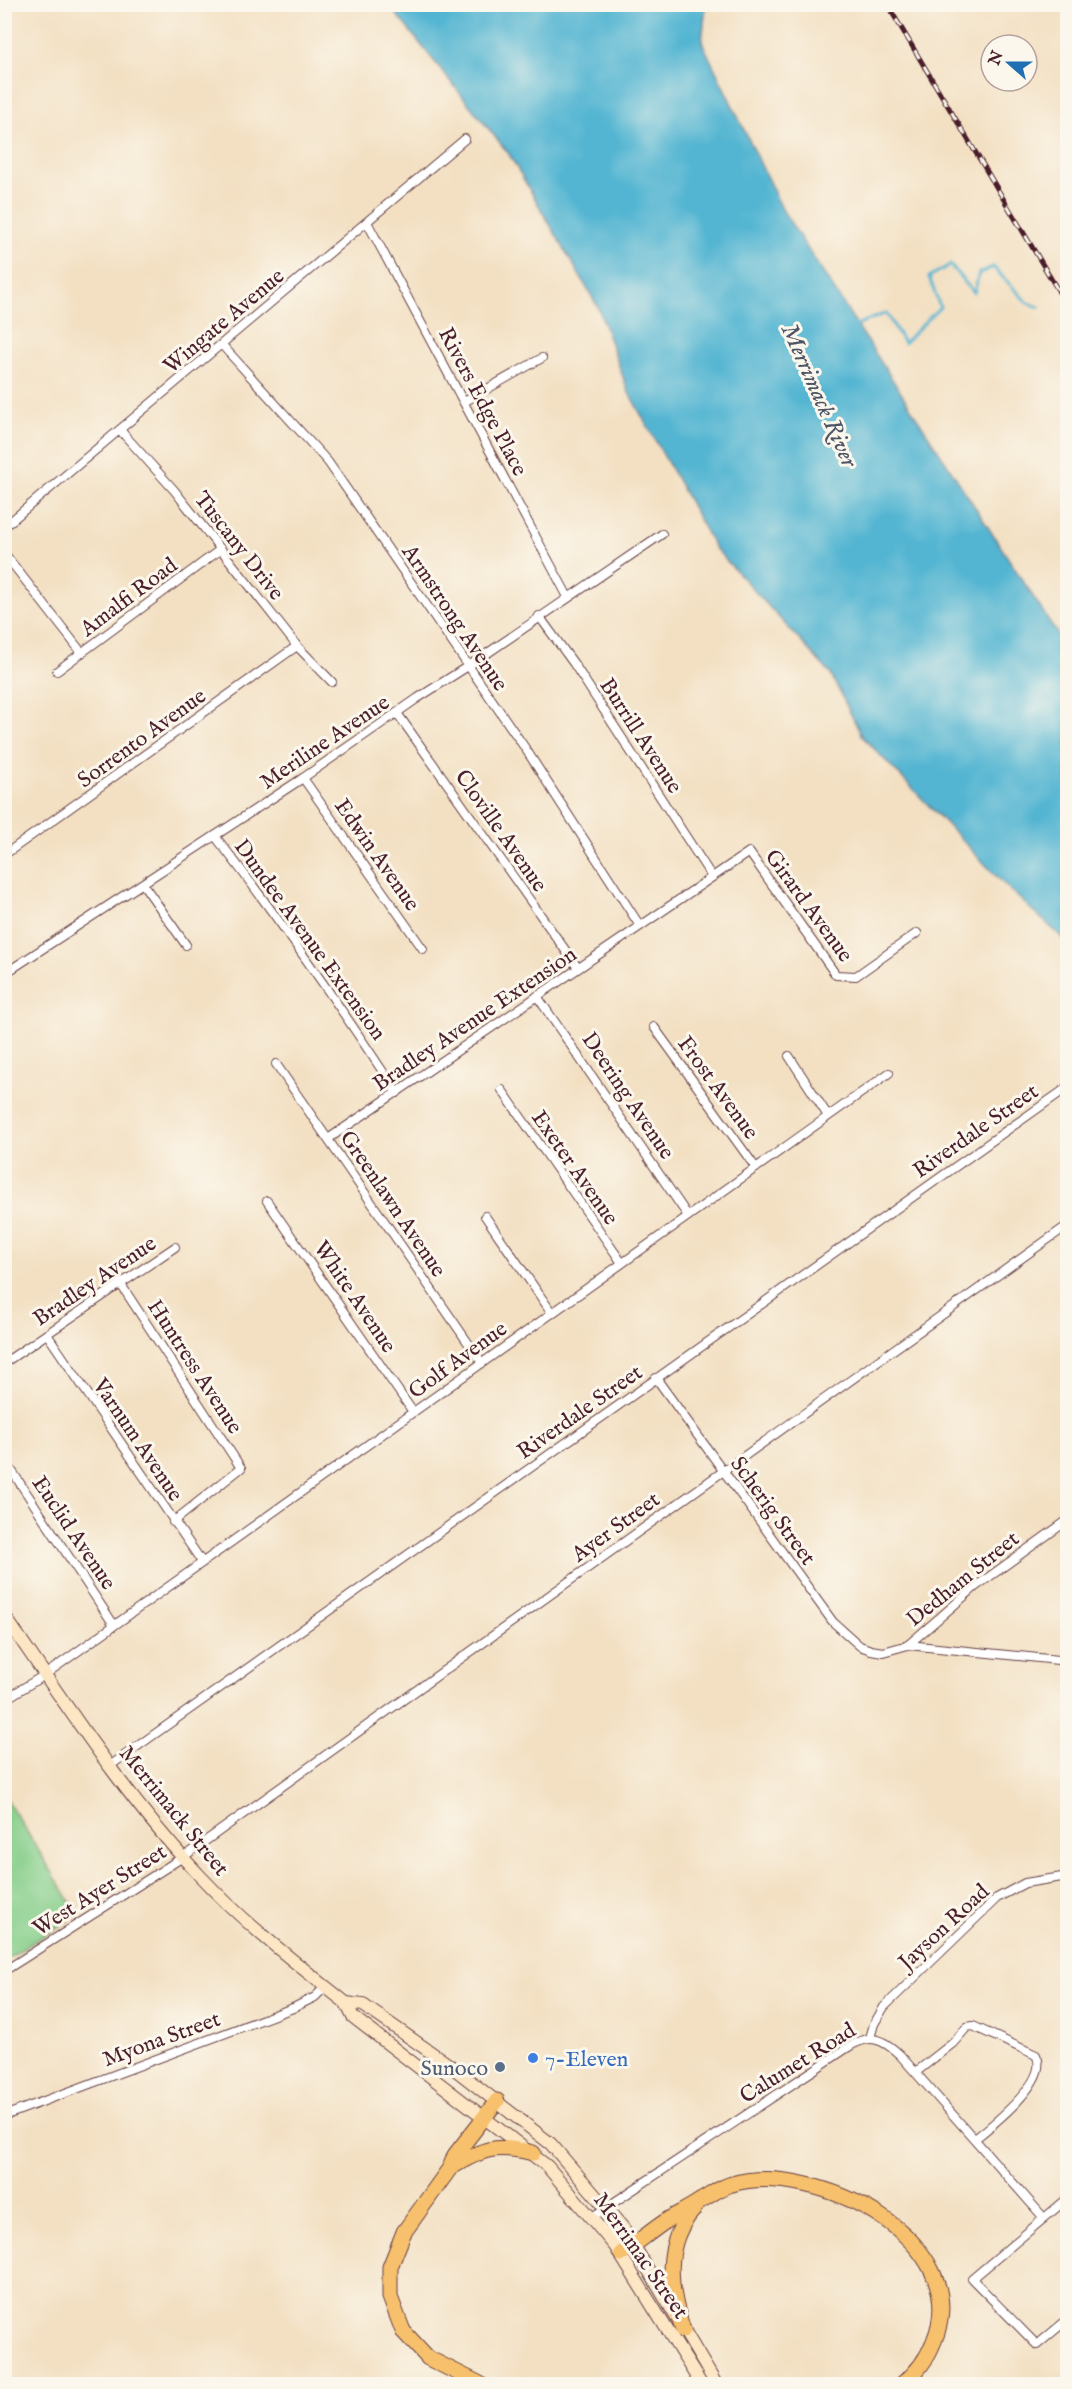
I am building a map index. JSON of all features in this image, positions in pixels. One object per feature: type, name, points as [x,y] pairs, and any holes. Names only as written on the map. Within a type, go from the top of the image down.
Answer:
[{"type":"highway","points":[[480,2385],[428,2358],[403,2331],[390,2297],[390,2267],[398,2242],[450,2168],[455,2155],[497,2101]]},
{"type":"highway","points":[[450,2168],[473,2154],[494,2148],[533,2153]]},
{"type":"highway","points":[[621,2254],[667,2220],[731,2184],[771,2178],[796,2180],[845,2196],[888,2222],[903,2235],[930,2269],[941,2305],[937,2334],[930,2350],[913,2376],[902,2385]]},
{"type":"highway","points":[[683,2330],[672,2287],[670,2268],[673,2249],[683,2223],[701,2201]]},
{"type":"main road","name":"Merrimack Street","points":[[4,1615],[111,1765],[183,1857],[232,1909],[346,2002]]},
{"type":"main road","name":"Merrimac Street","points":[[346,2002],[363,2005],[497,2101],[551,2144],[607,2207],[634,2245],[683,2330],[702,2385]]},
{"type":"main road","name":"Merrimac Street","points":[[346,2002],[353,2017],[533,2153],[592,2217],[621,2254],[696,2363],[716,2385]]},
{"type":"street","name":"Wingate Avenue","points":[[4,527],[465,139]]},
{"type":"street","name":"Rivers Edge Place","points":[[367,222],[568,597]]},
{"type":"street","name":"Armstrong Avenue","points":[[222,345],[328,462],[542,774],[640,926]]},
{"type":"street","points":[[464,402],[542,358]]},
{"type":"street","name":"Tuscany Drive","points":[[120,430],[174,490],[297,646],[332,682]]},
{"type":"street","name":"Meriline Avenue","points":[[4,974],[303,778],[662,534]]},
{"type":"street","name":"Amalfi Road","points":[[57,671],[220,549]]},
{"type":"street","points":[[4,553],[82,653]]},
{"type":"street","name":"Burrill Avenue","points":[[539,616],[574,664],[712,877]]},
{"type":"street","name":"Sorrento Avenue","points":[[4,855],[297,646]]},
{"type":"street","name":"Cloville Avenue","points":[[398,713],[578,968]]},
{"type":"street","name":"Edwin Avenue","points":[[303,778],[423,949]]},
{"type":"street","name":"Dundee Avenue Extension","points":[[215,836],[306,956],[397,1093]]},
{"type":"street","name":"Girard Avenue","points":[[712,877],[749,852],[830,970],[843,977],[856,976],[917,933]]},
{"type":"street","points":[[640,926],[712,877]]},
{"type":"street","points":[[143,884],[186,945]]},
{"type":"street","name":"Bradley Avenue Extension","points":[[328,1139],[640,926]]},
{"type":"street","name":"Deering Avenue","points":[[537,996],[688,1216]]},
{"type":"street","name":"Frost Avenue","points":[[654,1027],[756,1167]]},
{"type":"street","points":[[789,1056],[828,1116]]},
{"type":"street","name":"Greenlawn Avenue","points":[[276,1064],[482,1363]]},
{"type":"street","name":"Golf Avenue","points":[[4,1700],[46,1674],[889,1073]]},
{"type":"street","name":"Riverdale Street","points":[[111,1765],[1068,1087]]},
{"type":"street","name":"Exeter Avenue","points":[[502,1090],[530,1134],[622,1263]]},
{"type":"street","name":"White Avenue","points":[[267,1201],[413,1412]]},
{"type":"street","points":[[485,1216],[552,1313]]},
{"type":"street","name":"Ayer Street","points":[[183,1857],[1068,1225]]},
{"type":"street","name":"Bradley Avenue","points":[[4,1363],[175,1247]]},
{"type":"street","name":"Huntress Avenue","points":[[120,1284],[241,1468],[173,1522]]},
{"type":"street","name":"Varnum Avenue","points":[[47,1334],[202,1563]]},
{"type":"street","name":"Scherig Street","points":[[656,1378],[833,1622],[860,1646],[874,1651]]},
{"type":"street","name":"Euclid Avenue","points":[[4,1459],[114,1625]]},
{"type":"street","name":"Dedham Street","points":[[874,1651],[883,1652],[908,1645],[982,1582],[1068,1520]]},
{"type":"street","points":[[908,1645],[1068,1661]]},
{"type":"street","name":"West Ayer Street","points":[[4,1971],[183,1857]]},
{"type":"street","name":"Jayson Road","points":[[870,2037],[877,2018],[889,2002],[993,1901],[1020,1885],[1066,1879]]},
{"type":"street","name":"Myona Street","points":[[4,2116],[293,2008],[315,1998],[325,1987]]},
{"type":"street","points":[[916,2072],[953,2043],[967,2027],[973,2026],[1036,2055],[1038,2067],[1015,2106],[975,2139]]},
{"type":"street","name":"Calumet Road","points":[[592,2217],[847,2048],[870,2037],[887,2044],[916,2072],[1044,2218]]},
{"type":"street","points":[[1068,2198],[972,2279],[1037,2345],[1068,2319]]},
{"type":"green space","points":[[4,1795],[78,1914],[5,1960],[4,1960]]},
{"type":"water","name":"Merrimack River","points":[[389,5],[706,5],[702,42],[783,211],[1067,649],[1067,942],[1007,887],[862,736],[830,673],[715,548],[628,391],[598,307],[509,154]]},
{"type":"waterway","points":[[854,326],[886,313],[904,343],[940,307],[929,277],[950,265],[974,293],[979,273],[993,267],[1028,303],[1039,307]]},
{"type":"railway","points":[[887,4],[1068,307]]},
{"type":"place","name":"7-Eleven","points":[[533,2058]]},
{"type":"place","name":"Sunoco","points":[[500,2067]]}]
